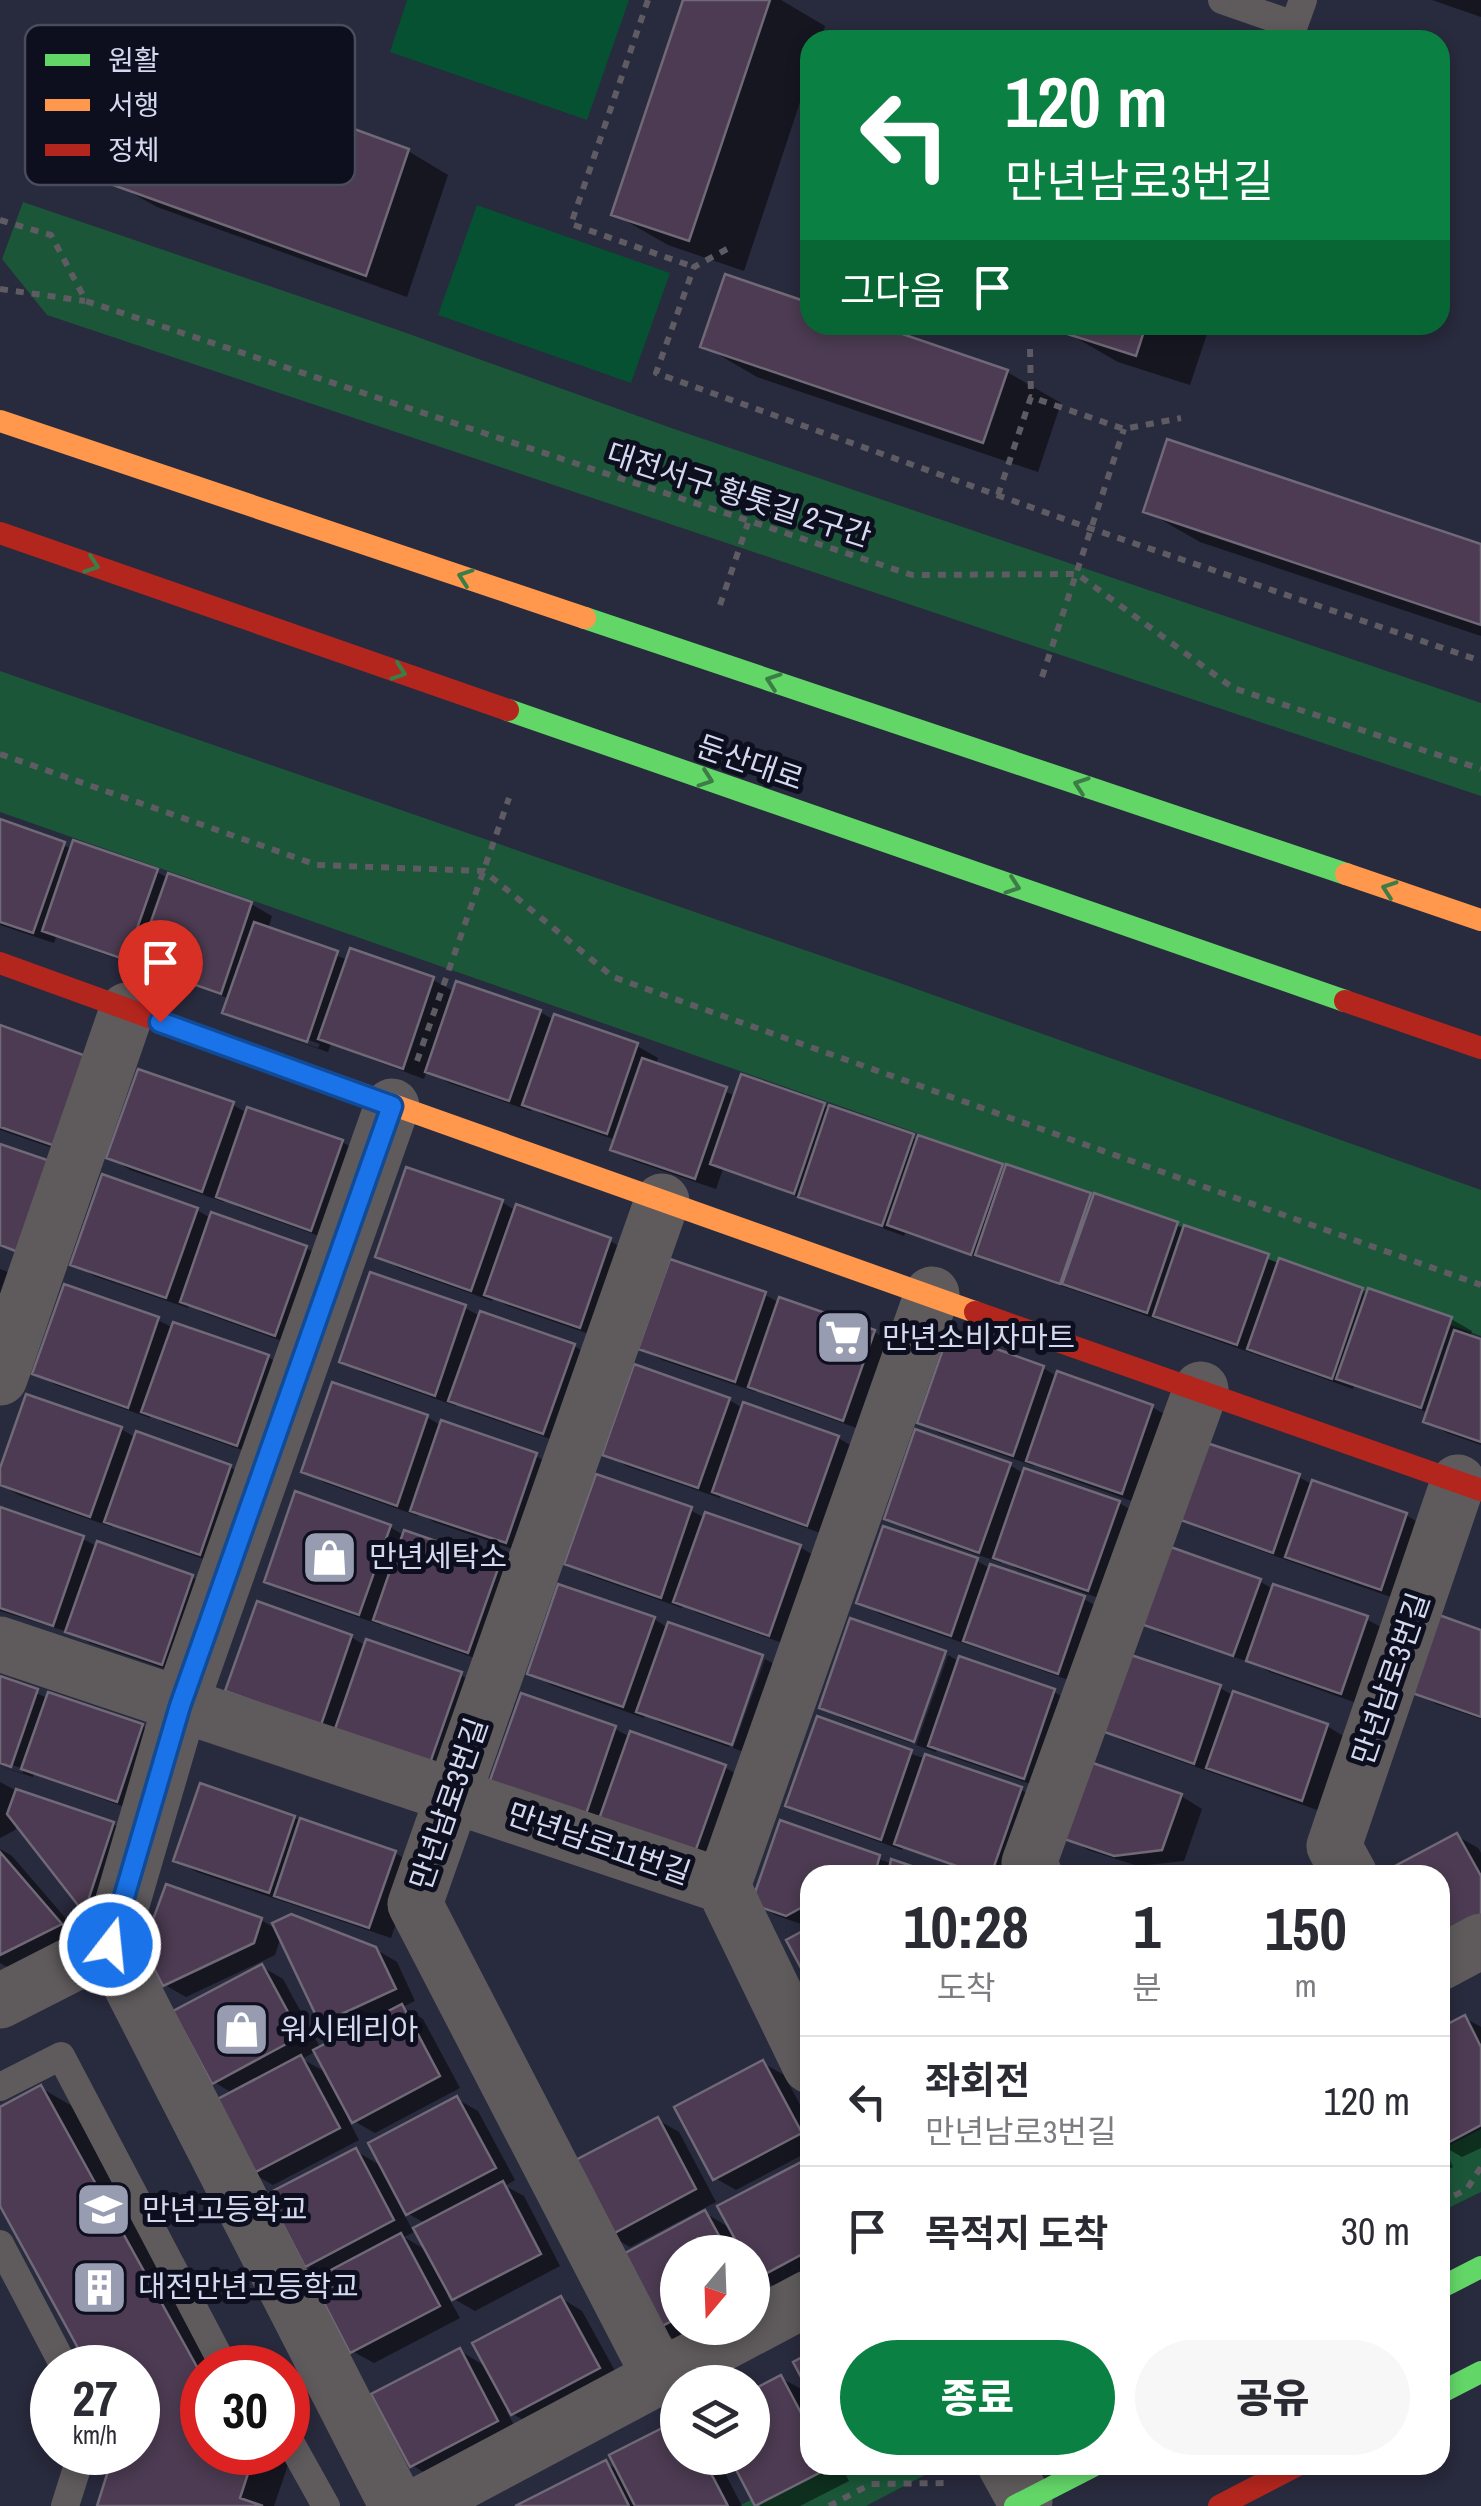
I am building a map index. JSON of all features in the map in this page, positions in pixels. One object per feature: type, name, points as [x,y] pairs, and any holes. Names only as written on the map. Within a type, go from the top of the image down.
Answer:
[{"type":"main road","points":[[0,421],[1481,920]]},
{"type":"main road","name":"둔산대로","points":[[0,533],[1481,1048]]},
{"type":"main road","name":"만년남로3번길","points":[[0,964],[1470,1486]]},
{"type":"main road","points":[[1450,2283],[1481,2267]]},
{"type":"main road","points":[[1450,2387],[1481,2372]]},
{"type":"main road","points":[[1015,2491],[1064,2475]]},
{"type":"main road","points":[[1219,2506],[1279,2475]]},
{"type":"street","points":[[0,1378],[127,1010]]},
{"type":"street","points":[[396,1107],[180,1706],[110,1945],[398,2506]]},
{"type":"street","name":"만년남로3번길","points":[[660,2377],[415,1904],[662,1202]]},
{"type":"street","points":[[723,1886],[932,1294]]},
{"type":"street","points":[[1030,1865],[1200,1388]]},
{"type":"street","name":"만년남로3번길","points":[[1344,1865],[1334,1846],[1470,1486]]},
{"type":"street","name":"만년남로11번길","points":[[0,1644],[723,1886],[800,2045]]},
{"type":"street","points":[[1450,1958],[1481,1941]]},
{"type":"street","points":[[0,2000],[110,1945]]},
{"type":"street","points":[[683,2365],[800,2303]]},
{"type":"street","points":[[418,2506],[660,2377]]},
{"type":"lane","points":[[1222,0],[1294,25],[1303,0]]},
{"type":"lane","points":[[0,2087],[62,2056],[213,2345]]},
{"type":"lane","points":[[0,2244],[53,2345]]},
{"type":"lane","points":[[65,2506],[75,2475]]},
{"type":"lane","points":[[309,2475],[326,2506]]},
{"type":"path","points":[[648,0],[571,224],[694,267]]},
{"type":"path","points":[[0,220],[52,235],[86,301]]},
{"type":"path","points":[[726,249],[694,267],[656,373],[1092,529],[1481,661]]},
{"type":"path","name":"대전서구 황톳길 2구간","points":[[0,289],[86,301],[912,575],[1077,574]]},
{"type":"path","points":[[998,495],[1031,397],[1030,348]]},
{"type":"path","points":[[1031,397],[1124,429],[1181,418]]},
{"type":"path","points":[[1042,677],[1124,429]]},
{"type":"path","points":[[720,605],[748,523]]},
{"type":"path","points":[[1077,574],[1233,688],[1481,769]]},
{"type":"path","points":[[0,754],[317,865],[484,872],[613,977],[1481,1285]]},
{"type":"path","points":[[396,1107],[510,798]]},
{"type":"path","points":[[1450,2198],[1466,2189],[1481,2167]]},
{"type":"path","points":[[828,2506],[871,2484],[944,2482]]},
{"type":"green space","points":[[407,0],[629,0],[587,120],[390,52]]},
{"type":"green space","points":[[23,202],[677,430],[1481,703],[1481,796],[47,315],[2,259]]},
{"type":"green space","points":[[477,205],[670,273],[631,383],[438,315]]},
{"type":"green space","points":[[0,671],[894,981],[1481,1190],[1481,1336],[914,1132],[0,812]]},
{"type":"green space","points":[[1481,2129],[1481,2192],[1450,2207],[1450,2145]]},
{"type":"green space","points":[[800,2474],[925,2475],[866,2506],[739,2506]]},
{"type":"building","points":[[683,0],[770,0],[689,241],[611,215]]},
{"type":"building","points":[[355,129],[409,149],[366,276],[113,185],[355,185]]},
{"type":"building","points":[[725,274],[800,300],[800,335],[905,335],[1008,370],[983,443],[700,347]]},
{"type":"building","points":[[1070,335],[1143,335],[1136,356]]},
{"type":"building","points":[[1167,439],[1481,544],[1481,625],[1143,512]]},
{"type":"building","points":[[0,819],[65,842],[33,933],[0,922]]},
{"type":"building","points":[[73,840],[158,869],[126,960],[42,931]]},
{"type":"building","points":[[168,873],[252,902],[221,994],[136,964]]},
{"type":"building","points":[[254,922],[338,951],[307,1042],[222,1013]]},
{"type":"building","points":[[350,948],[434,977],[403,1069],[318,1039]]},
{"type":"building","points":[[456,981],[541,1010],[509,1101],[425,1072]]},
{"type":"building","points":[[554,1014],[638,1043],[607,1134],[522,1105]]},
{"type":"building","points":[[0,1025],[86,1056],[55,1146],[0,1127]]},
{"type":"building","points":[[642,1058],[727,1087],[695,1179],[610,1150]]},
{"type":"building","points":[[138,1069],[234,1102],[202,1192],[106,1158]]},
{"type":"building","points":[[741,1074],[825,1103],[794,1194],[710,1164]]},
{"type":"building","points":[[829,1105],[914,1134],[882,1226],[798,1197]]},
{"type":"building","points":[[247,1107],[343,1140],[311,1231],[216,1197]]},
{"type":"building","points":[[918,1135],[1003,1164],[971,1255],[887,1225]]},
{"type":"building","points":[[0,1144],[50,1161],[18,1252],[0,1245]]},
{"type":"building","points":[[1006,1164],[1091,1193],[1060,1284],[975,1255]]},
{"type":"building","points":[[406,1167],[503,1200],[471,1291],[375,1257]]},
{"type":"building","points":[[102,1174],[198,1208],[166,1298],[70,1265]]},
{"type":"building","points":[[1094,1193],[1178,1222],[1147,1313],[1062,1284]]},
{"type":"building","points":[[516,1204],[611,1238],[580,1328],[484,1295]]},
{"type":"building","points":[[211,1212],[307,1246],[275,1336],[180,1302]]},
{"type":"building","points":[[1184,1225],[1269,1254],[1237,1345],[1153,1316]]},
{"type":"building","points":[[1279,1258],[1363,1288],[1332,1379],[1247,1349]]},
{"type":"building","points":[[670,1259],[766,1292],[735,1382],[638,1349]]},
{"type":"building","points":[[370,1272],[466,1305],[435,1396],[339,1362]]},
{"type":"building","points":[[64,1284],[159,1317],[128,1408],[32,1374]]},
{"type":"building","points":[[1368,1288],[1452,1317],[1421,1408],[1336,1379]]},
{"type":"building","points":[[779,1297],[875,1330],[843,1421],[748,1387]]},
{"type":"building","points":[[480,1311],[575,1344],[543,1434],[448,1401]]},
{"type":"building","points":[[173,1322],[269,1355],[237,1446],[141,1412]]},
{"type":"building","points":[[1454,1330],[1481,1339],[1481,1442],[1423,1422]]},
{"type":"building","points":[[949,1332],[1044,1366],[1013,1456],[917,1423]]},
{"type":"building","points":[[634,1364],[730,1398],[698,1488],[602,1455]]},
{"type":"building","points":[[1057,1371],[1153,1405],[1122,1494],[1026,1461]]},
{"type":"building","points":[[332,1382],[428,1415],[397,1506],[301,1472]]},
{"type":"building","points":[[26,1394],[122,1427],[90,1517],[0,1485],[0,1468]]},
{"type":"building","points":[[743,1402],[839,1436],[807,1526],[712,1492]]},
{"type":"building","points":[[441,1420],[537,1453],[506,1543],[410,1511]]},
{"type":"building","points":[[915,1429],[1011,1463],[979,1553],[884,1519]]},
{"type":"building","points":[[136,1431],[231,1465],[200,1555],[104,1522]]},
{"type":"building","points":[[1204,1442],[1300,1474],[1273,1553],[1178,1519]]},
{"type":"building","points":[[1024,1468],[1120,1501],[1088,1591],[993,1558]]},
{"type":"building","points":[[596,1474],[692,1507],[661,1598],[564,1564]]},
{"type":"building","points":[[1312,1480],[1407,1513],[1381,1590],[1285,1557]]},
{"type":"building","points":[[295,1491],[391,1525],[359,1615],[264,1582]]},
{"type":"building","points":[[0,1507],[84,1536],[53,1626],[0,1608]]},
{"type":"building","points":[[705,1512],[801,1545],[769,1636],[673,1602]]},
{"type":"building","points":[[883,1526],[978,1558],[951,1636],[856,1603]]},
{"type":"building","points":[[404,1530],[500,1563],[468,1653],[373,1620]]},
{"type":"building","points":[[97,1541],[193,1575],[162,1665],[65,1632]]},
{"type":"building","points":[[1165,1545],[1261,1579],[1233,1656],[1138,1623]]},
{"type":"building","points":[[990,1564],[1085,1596],[1058,1674],[963,1641]]},
{"type":"building","points":[[558,1584],[655,1617],[623,1707],[527,1674]]},
{"type":"building","points":[[1273,1584],[1368,1616],[1341,1694],[1246,1661]]},
{"type":"building","points":[[257,1601],[352,1635],[321,1725],[225,1691]]},
{"type":"building","points":[[1439,1615],[1481,1630],[1481,1717],[1412,1693]]},
{"type":"building","points":[[850,1618],[946,1651],[914,1742],[819,1708]]},
{"type":"building","points":[[668,1622],[763,1655],[732,1745],[636,1712]]},
{"type":"building","points":[[366,1639],[462,1672],[430,1763],[335,1729]]},
{"type":"building","points":[[1125,1653],[1221,1685],[1194,1764],[1099,1730]]},
{"type":"building","points":[[959,1656],[1055,1689],[1024,1779],[928,1746]]},
{"type":"building","points":[[0,1676],[38,1689],[11,1767],[0,1763]]},
{"type":"building","points":[[1233,1691],[1328,1724],[1302,1801],[1206,1768]]},
{"type":"building","points":[[48,1692],[143,1724],[117,1802],[21,1769]]},
{"type":"building","points":[[521,1693],[616,1726],[585,1817],[489,1783]]},
{"type":"building","points":[[817,1716],[912,1750],[881,1840],[785,1806]]},
{"type":"building","points":[[630,1731],[726,1765],[694,1855],[598,1822]]},
{"type":"building","points":[[925,1754],[1022,1787],[995,1865],[954,1865],[894,1844]]},
{"type":"building","points":[[1090,1762],[1182,1794],[1162,1850],[1114,1856],[1064,1839]]},
{"type":"building","points":[[200,1783],[295,1816],[269,1893],[173,1861]]},
{"type":"building","points":[[16,1789],[114,1822],[84,1913],[7,1814]]},
{"type":"building","points":[[300,1818],[396,1851],[369,1928],[274,1896]]},
{"type":"building","points":[[780,1820],[880,1855],[877,1865],[800,1865],[800,1908],[786,1916],[751,1904]]},
{"type":"building","points":[[1457,1833],[1481,1876],[1481,1922],[1450,1939],[1450,1865],[1397,1865]]},
{"type":"building","points":[[0,1852],[62,1924],[0,1955]]},
{"type":"building","points":[[166,1884],[262,1918],[254,1943],[163,1986],[143,1947]]},
{"type":"building","points":[[291,1914],[376,1947],[396,1989],[320,2024],[272,1923]]},
{"type":"building","points":[[800,1932],[800,1966],[786,1940]]},
{"type":"building","points":[[262,1964],[301,2036],[212,2084],[173,2011]]},
{"type":"building","points":[[402,2004],[440,2076],[352,2123],[313,2050]]},
{"type":"building","points":[[1465,2015],[1481,2047],[1481,2125],[1450,2142],[1450,2023]]},
{"type":"building","points":[[301,2055],[340,2128],[250,2175],[212,2102]]},
{"type":"building","points":[[763,2060],[800,2134],[713,2180],[674,2107]]},
{"type":"building","name":"대전만년고등학교","points":[[41,2085],[185,2345],[180,2345],[180,2475],[248,2475],[240,2498],[263,2506],[97,2506],[107,2475],[160,2475],[160,2345],[76,2345],[0,2206],[0,2107]]},
{"type":"building","points":[[457,2096],[496,2168],[406,2215],[368,2143]]},
{"type":"building","points":[[658,2117],[696,2189],[607,2237],[568,2164]]},
{"type":"building","points":[[356,2148],[394,2220],[305,2267],[267,2194]]},
{"type":"building","points":[[800,2163],[800,2255],[770,2271],[770,2235],[733,2235],[717,2206]]},
{"type":"building","points":[[503,2181],[541,2254],[452,2300],[413,2228]]},
{"type":"building","points":[[705,2210],[719,2235],[660,2235],[660,2327],[654,2330],[616,2258]]},
{"type":"building","points":[[401,2233],[440,2306],[350,2353],[312,2280]]},
{"type":"building","points":[[561,2296],[600,2368],[511,2415],[472,2343]]},
{"type":"building","points":[[460,2348],[498,2421],[410,2467],[371,2394]]},
{"type":"building","points":[[781,2375],[800,2411],[800,2475],[815,2475],[755,2506],[739,2475],[770,2475],[770,2381]]},
{"type":"building","points":[[660,2429],[660,2475],[712,2475],[728,2506],[635,2506],[609,2455]]},
{"type":"building","points":[[606,2460],[629,2506],[515,2506]]},
{"type":"traffic: fast","points":[[585,618],[1346,874]]},
{"type":"traffic: fast","points":[[508,710],[1345,1001]]},
{"type":"traffic: fast","points":[[1450,2283],[1481,2267]]},
{"type":"traffic: fast","points":[[1450,2388],[1481,2372]]},
{"type":"traffic: fast","points":[[1015,2506],[1075,2475]]},
{"type":"traffic: slow","points":[[0,421],[585,618]]},
{"type":"traffic: slow","points":[[1346,874],[1481,920]]},
{"type":"traffic: slow","points":[[295,1070],[975,1312]]},
{"type":"traffic: jam","points":[[0,533],[508,710]]},
{"type":"traffic: jam","points":[[0,963],[295,1070]]},
{"type":"traffic: jam","points":[[1345,1001],[1481,1048]]},
{"type":"traffic: jam","points":[[975,1312],[1481,1490]]},
{"type":"traffic: jam","points":[[1219,2506],[1279,2475]]},
{"type":"place","name":"만년소비자마트","points":[[843,1338]]},
{"type":"place","name":"만년세탁소","points":[[330,1557]]},
{"type":"place","name":"워시테리아","points":[[241,2030]]},
{"type":"place","name":"만년고등학교","points":[[103,2210]]},
{"type":"place","name":"대전만년고등학교","points":[[99,2287]]},
{"type":"route","points":[[110,1945],[180,1706],[392,1106],[160,1022]]}]
